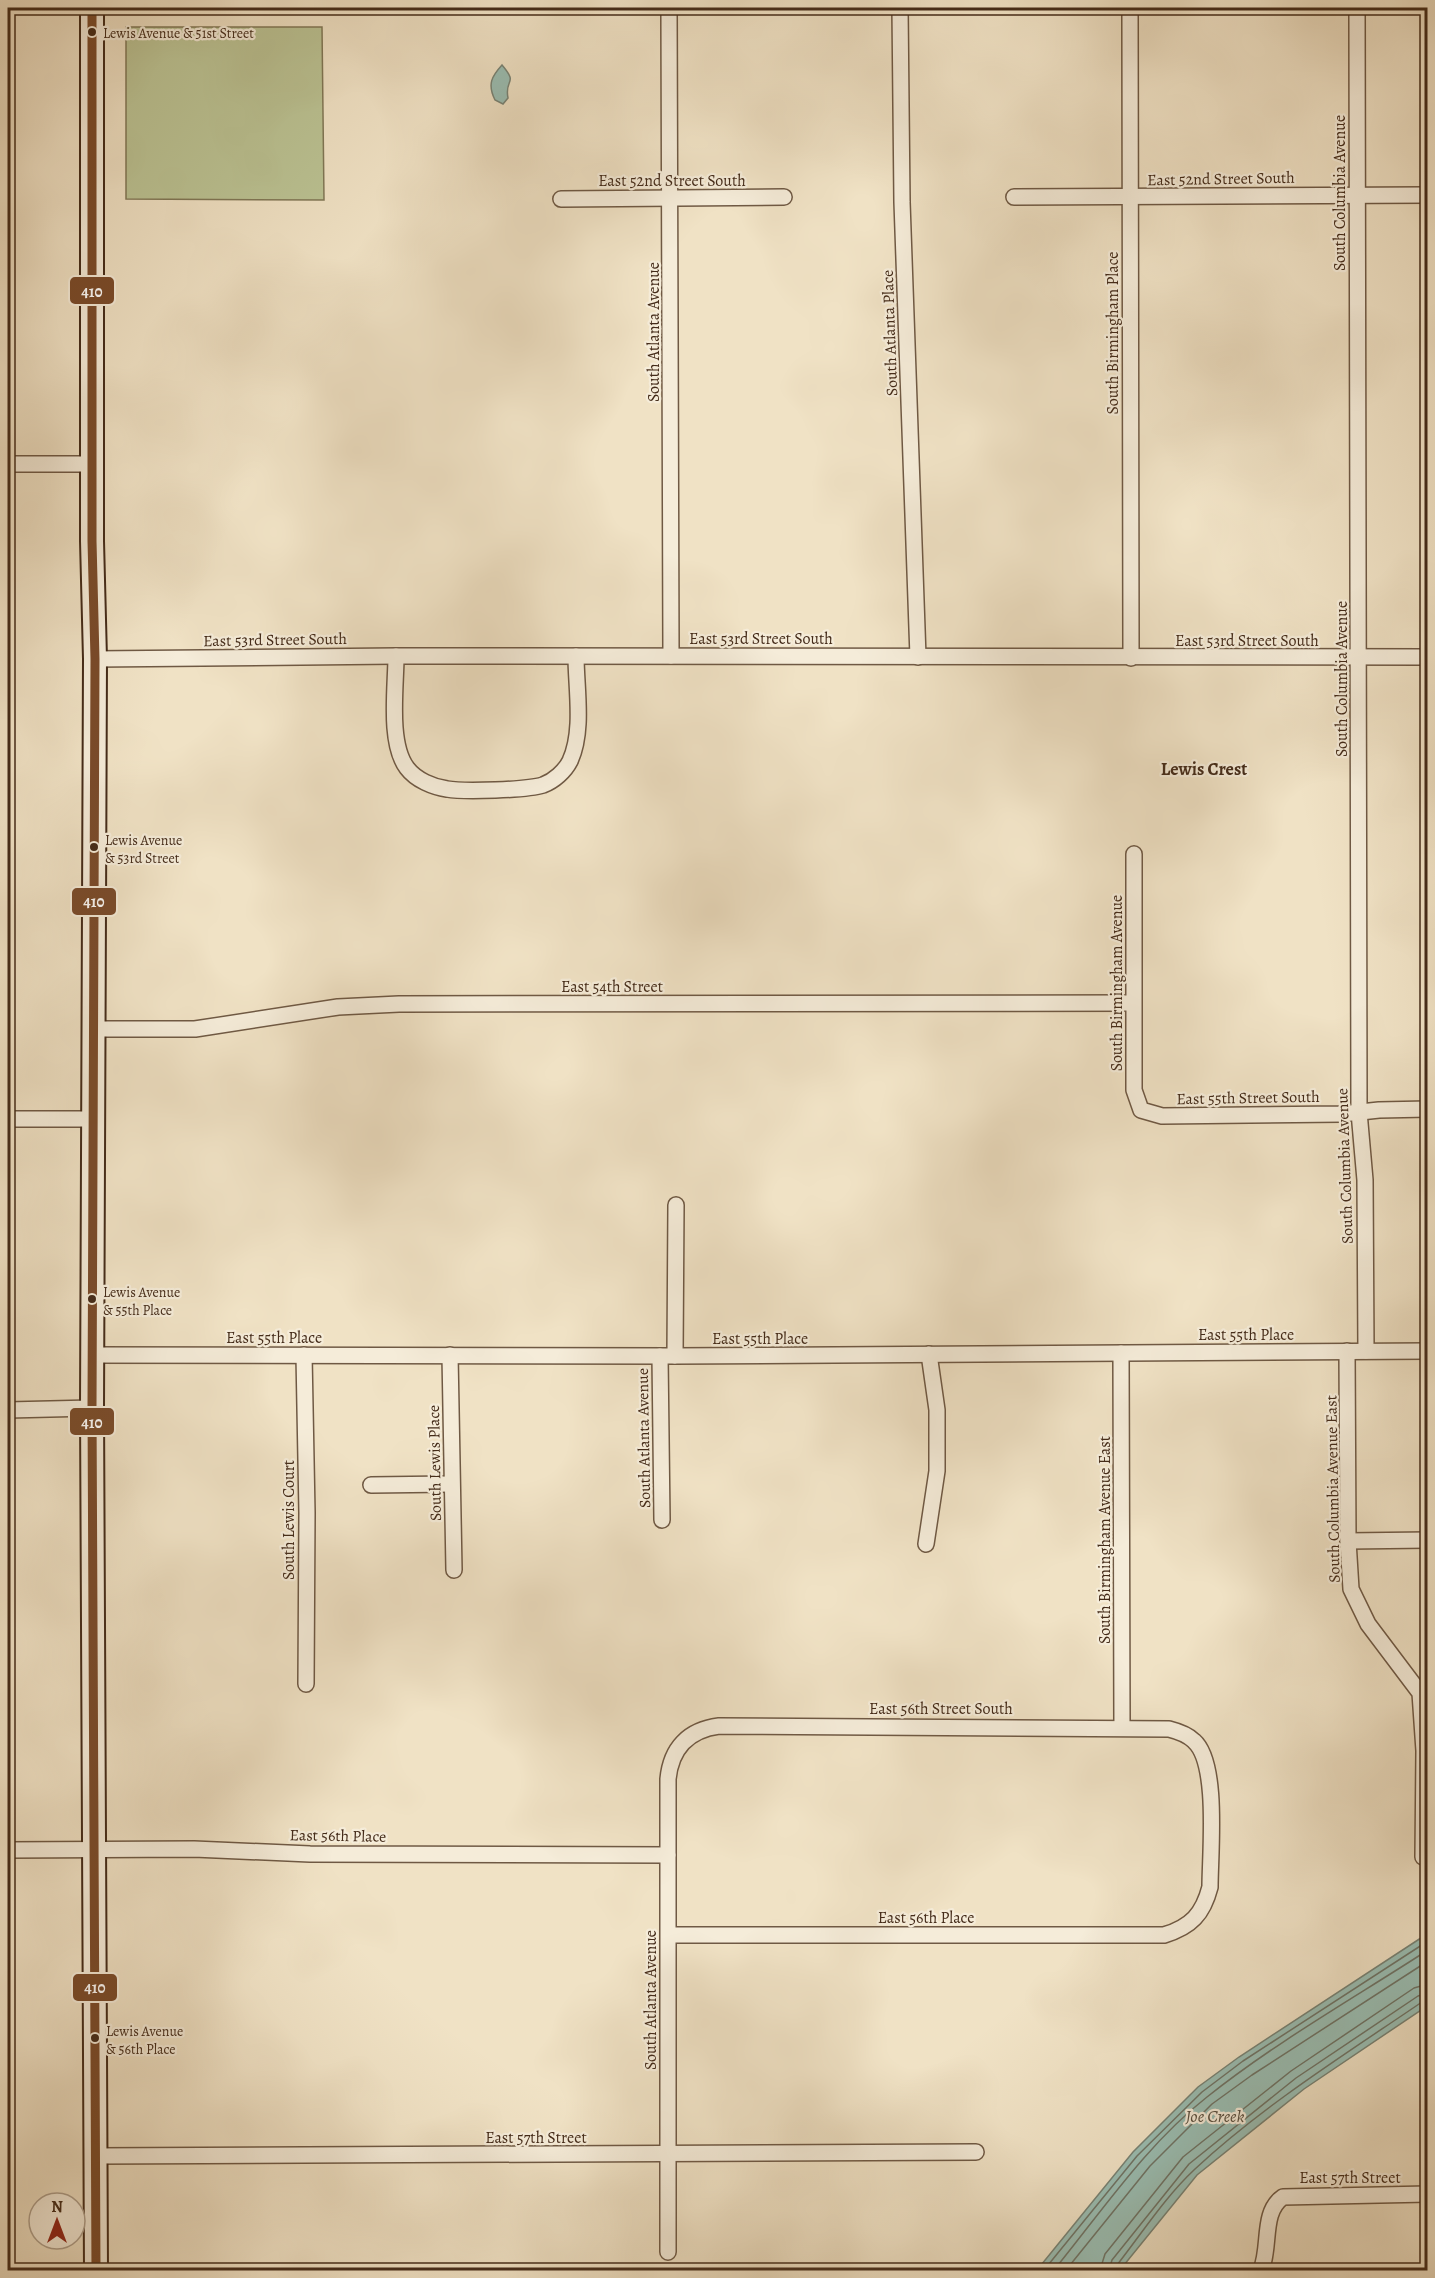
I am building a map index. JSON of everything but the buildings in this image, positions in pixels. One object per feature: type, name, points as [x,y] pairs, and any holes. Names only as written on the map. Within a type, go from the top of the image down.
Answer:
[{"type":"main road","points":[[92,8],[92,464],[95,659],[92,1408],[96,2271]]},
{"type":"street","name":"South Atlanta Avenue","points":[[669,8],[671,656]]},
{"type":"street","name":"South Atlanta Place","points":[[900,8],[902,214],[918,657]]},
{"type":"street","name":"South Birmingham Place","points":[[1130,8],[1131,658]]},
{"type":"street","name":"South Columbia Avenue","points":[[1357,8],[1359,1112],[1365,1180],[1366,1351]]},
{"type":"street","name":"East 52nd Street South","points":[[1014,197],[1428,195]]},
{"type":"street","name":"East 52nd Street South","points":[[561,199],[784,197]]},
{"type":"street","points":[[8,464],[92,464]]},
{"type":"street","points":[[396,656],[396,737],[400,756],[407,769],[418,779],[447,789],[531,788],[553,780],[562,772],[569,762],[577,734],[576,656]]},
{"type":"street","name":"East 53rd Street South","points":[[95,659],[396,656],[1428,657]]},
{"type":"street","name":"South Birmingham Avenue","points":[[1134,854],[1134,1090],[1141,1110]]},
{"type":"street","name":"East 54th Street","points":[[93,1029],[195,1029],[338,1007],[399,1004],[1133,1003]]},
{"type":"street","name":"East 55th Street South","points":[[1141,1110],[1162,1116],[1428,1109]]},
{"type":"street","points":[[8,1119],[92,1119]]},
{"type":"street","name":"South Atlanta Avenue","points":[[662,1520],[667,1356],[676,1205]]},
{"type":"street","name":"South Columbia Avenue East","points":[[1347,1351],[1348,1541],[1351,1589],[1368,1624],[1420,1693],[1426,1751],[1423,1857]]},
{"type":"street","name":"East 55th Place","points":[[92,1355],[667,1356],[1428,1351]]},
{"type":"street","name":"South Birmingham Avenue East","points":[[1121,1353],[1122,1727]]},
{"type":"street","points":[[926,1544],[937,1471],[937,1410],[929,1354]]},
{"type":"street","name":"South Lewis Court","points":[[304,1355],[307,1513],[306,1684]]},
{"type":"street","name":"South Lewis Place","points":[[450,1355],[454,1570]]},
{"type":"street","points":[[8,1410],[92,1408]]},
{"type":"street","points":[[372,1485],[451,1484]]},
{"type":"street","points":[[1348,1541],[1428,1540]]},
{"type":"street","name":"East 56th Street South","points":[[676,1750],[689,1736],[702,1728],[719,1726],[1122,1727],[1169,1729],[1183,1733],[1195,1741],[1204,1756],[1210,1774],[1210,1887],[1206,1905],[1182,1930]]},
{"type":"street","name":"South Atlanta Avenue","points":[[668,2252],[668,1779],[669,1764],[676,1750]]},
{"type":"street","name":"East 56th Place","points":[[8,1850],[668,1855]]},
{"type":"street","name":"East 56th Place","points":[[668,1935],[1164,1935],[1182,1930]]},
{"type":"street","name":"East 57th Street","points":[[96,2156],[976,2152]]},
{"type":"street","name":"East 57th Street","points":[[1261,2271],[1269,2235],[1269,2217],[1275,2202],[1283,2197],[1428,2194]]},
{"type":"green space","points":[[126,27],[322,27],[324,200],[126,199]]},
{"type":"water","points":[[502,65],[510,76],[508,98],[503,104],[495,100],[491,89],[493,77]]},
{"type":"water","name":"Joe Creek","points":[[1427,1934],[1427,2006],[1304,2089],[1197,2175],[1120,2270],[1037,2270],[1133,2152],[1198,2087],[1239,2057]]},
{"type":"transit line","name":"410","points":[[92,8],[92,541],[95,659],[92,1408],[96,2270]]},
{"type":"place","name":"Lewis Avenue & 51st Street","points":[[92,32]]},
{"type":"place","name":"Lewis Avenue & 53rd Street","points":[[94,847]]},
{"type":"place","name":"Lewis Avenue & 55th Place","points":[[92,1299]]},
{"type":"place","name":"Lewis Avenue & 56th Place","points":[[95,2038]]},
{"type":"district","name":"Lewis Crest","points":[[1204,769]]}]
